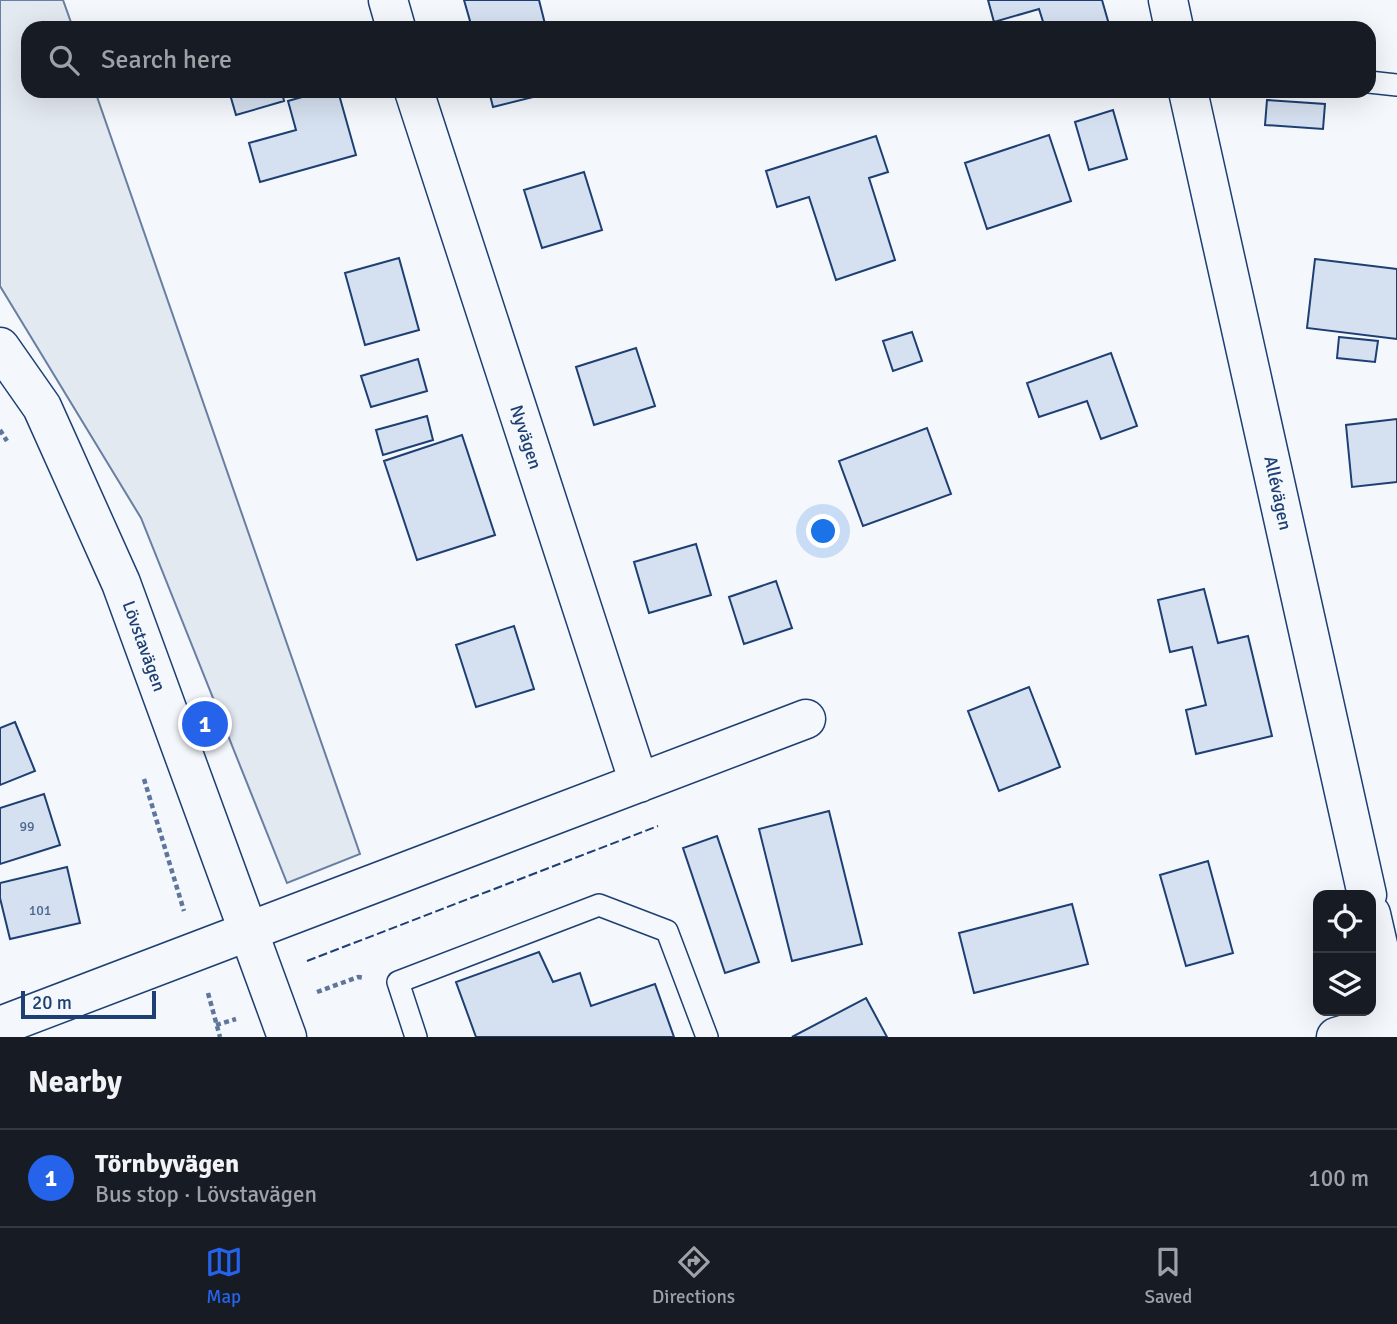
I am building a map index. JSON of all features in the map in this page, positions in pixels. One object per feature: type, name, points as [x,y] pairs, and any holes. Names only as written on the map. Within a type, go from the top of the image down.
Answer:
[{"type":"street","points":[[388,0],[394,21]]},
{"type":"street","points":[[1168,0],[1172,21]]},
{"type":"street","name":"Nyvägen","points":[[416,98],[639,783]]},
{"type":"street","name":"Allévägen","points":[[1190,98],[1366,890]]},
{"type":"street","name":"Lövstavägen","points":[[0,347],[42,407],[121,583],[251,932],[287,1037]]},
{"type":"street","points":[[0,1026],[806,719]]},
{"type":"street","points":[[1336,1037],[1396,1018],[1376,935]]},
{"type":"lane","points":[[1376,83],[1397,85]]},
{"type":"lane","points":[[416,1037],[398,982],[599,905],[667,931],[707,1037]]},
{"type":"path","points":[[0,430],[12,448]]},
{"type":"path","points":[[143,777],[220,1037]]},
{"type":"shaded area","points":[[0,0],[63,0],[70,21],[21,21],[21,98],[97,98],[360,854],[287,883],[141,518],[0,286]]},
{"type":"building","points":[[464,0],[539,0],[544,21],[470,21]]},
{"type":"building","points":[[988,0],[1102,0],[1108,21],[1043,21],[1039,9],[994,21]]},
{"type":"building","points":[[231,98],[283,98],[284,101],[236,115]]},
{"type":"building","points":[[298,98],[340,98],[356,155],[260,182],[249,143],[296,130],[288,101]]},
{"type":"building","points":[[491,98],[529,98],[493,107]]},
{"type":"building","points":[[1267,100],[1325,104],[1323,129],[1265,125]]},
{"type":"building","points":[[1113,110],[1127,159],[1089,170],[1075,122]]},
{"type":"building","points":[[1049,135],[1071,201],[987,229],[965,163]]},
{"type":"building","points":[[876,136],[888,172],[869,178],[895,260],[836,280],[809,197],[777,207],[766,171]]},
{"type":"building","points":[[584,172],[602,230],[542,248],[524,190]]},
{"type":"building","points":[[399,258],[419,330],[365,345],[345,273]]},
{"type":"building","points":[[1315,259],[1397,269],[1397,339],[1307,328]]},
{"type":"building","points":[[912,332],[922,361],[893,371],[883,341]]},
{"type":"building","points":[[1339,337],[1378,341],[1375,362],[1337,358]]},
{"type":"building","points":[[636,348],[655,406],[594,425],[576,367]]},
{"type":"building","points":[[1111,353],[1137,426],[1101,439],[1087,401],[1039,417],[1027,383]]},
{"type":"building","points":[[418,359],[427,391],[371,407],[361,376]]},
{"type":"building","points":[[427,416],[433,440],[383,455],[376,430]]},
{"type":"building","points":[[1397,419],[1397,482],[1352,487],[1346,425]]},
{"type":"building","points":[[927,428],[951,494],[863,526],[839,461]]},
{"type":"building","points":[[462,435],[495,535],[417,560],[384,461]]},
{"type":"building","points":[[696,544],[711,595],[649,613],[634,562]]},
{"type":"building","points":[[776,581],[792,628],[744,644],[729,597]]},
{"type":"building","points":[[1204,589],[1218,643],[1248,636],[1272,736],[1196,754],[1186,710],[1206,705],[1192,647],[1170,652],[1158,600]]},
{"type":"building","points":[[514,626],[534,689],[476,707],[456,645]]},
{"type":"building","points":[[1029,687],[1060,767],[999,791],[968,711]]},
{"type":"building","points":[[15,722],[35,771],[0,785],[0,728]]},
{"type":"building","points":[[44,794],[60,845],[0,864],[0,808]]},
{"type":"building","points":[[829,811],[862,944],[792,961],[759,829]]},
{"type":"building","points":[[717,836],[759,962],[725,973],[683,848]]},
{"type":"building","points":[[1208,861],[1233,953],[1186,966],[1160,875]]},
{"type":"building","points":[[67,867],[80,923],[10,939],[0,898],[0,883]]},
{"type":"building","points":[[1072,904],[1088,964],[974,993],[959,933]]},
{"type":"building","points":[[539,952],[553,982],[580,973],[591,1006],[655,984],[674,1037],[476,1037],[456,982]]},
{"type":"building","points":[[866,998],[887,1037],[792,1037]]},
{"type":"fence","points":[[307,961],[658,826]]},
{"type":"place","name":"Törnbyvägen","points":[[205,724]]}]
